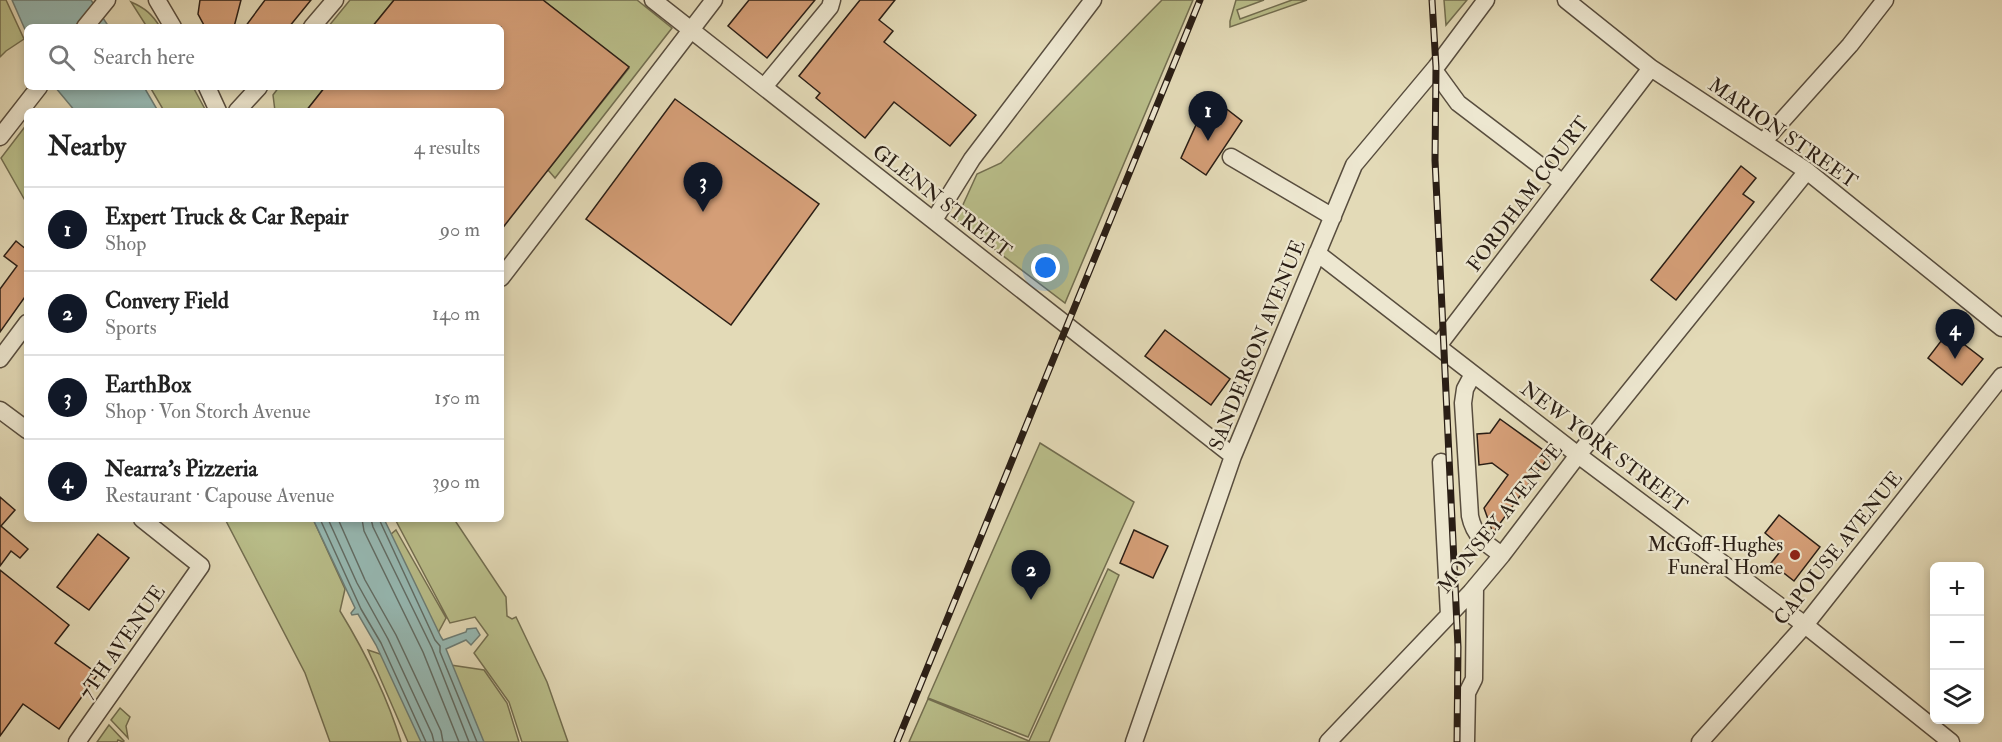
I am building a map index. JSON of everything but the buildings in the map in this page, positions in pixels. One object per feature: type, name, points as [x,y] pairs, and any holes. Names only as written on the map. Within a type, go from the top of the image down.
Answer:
[{"type":"street","points":[[87,24],[107,0]]},
{"type":"street","points":[[158,0],[171,24]]},
{"type":"street","points":[[315,24],[335,0]]},
{"type":"street","name":"GLENN STREET","points":[[653,0],[692,28],[1084,341],[1233,456]]},
{"type":"street","points":[[504,274],[714,0]]},
{"type":"street","points":[[764,87],[830,7],[832,0]]},
{"type":"street","points":[[934,220],[972,159],[1094,0]]},
{"type":"street","name":"SANDERSON AVENUE","points":[[1134,742],[1233,456],[1354,165],[1434,70],[1486,0]]},
{"type":"street","name":"MARION STREET","points":[[1566,0],[1651,68],[1807,171],[2001,325]]},
{"type":"street","points":[[1763,142],[1850,45],[1885,0]]},
{"type":"street","name":"FORDHAM COURT","points":[[1438,346],[1651,68]]},
{"type":"street","points":[[1434,70],[1458,103],[1563,183]]},
{"type":"street","points":[[0,137],[37,90]]},
{"type":"street","points":[[208,90],[218,108]]},
{"type":"street","points":[[240,108],[256,90]]},
{"type":"street","points":[[1231,157],[1333,217]]},
{"type":"street","name":"MONSEY AVENUE","points":[[1328,742],[1449,615],[1502,555],[1578,455],[1807,171]]},
{"type":"street","name":"NEW YORK STREET","points":[[1317,253],[1578,455],[1804,625],[1951,742]]},
{"type":"street","points":[[0,359],[24,327]]},
{"type":"street","points":[[1473,374],[1468,380],[1463,403],[1470,516],[1475,532],[1481,540],[1502,555]]},
{"type":"street","name":"CAPOUSE AVENUE","points":[[1700,742],[1804,625],[2002,376]]},
{"type":"street","points":[[0,410],[24,428]]},
{"type":"street","points":[[1441,462],[1449,615]]},
{"type":"street","name":"7TH AVENUE","points":[[77,742],[201,566],[146,522]]},
{"type":"street","points":[[1466,742],[1467,693],[1474,679],[1474,587]]},
{"type":"green space","points":[[0,0],[6,0],[24,39],[0,57]]},
{"type":"green space","points":[[350,0],[394,0],[374,24],[330,24]]},
{"type":"green space","points":[[543,0],[637,0],[672,28],[555,178],[548,170],[629,68]]},
{"type":"green space","points":[[1162,0],[1193,0],[1065,303],[956,220],[977,174],[1001,163]]},
{"type":"green space","points":[[1236,0],[1264,0],[1237,10],[1240,19],[1292,0],[1307,0],[1230,27]]},
{"type":"green space","points":[[1444,0],[1467,0],[1446,25]]},
{"type":"green space","points":[[131,2],[148,12],[158,24],[145,24]]},
{"type":"green space","points":[[152,90],[195,90],[204,108],[162,108]]},
{"type":"green space","points":[[277,90],[323,90],[308,108],[275,108],[273,95]]},
{"type":"green space","points":[[24,128],[24,199],[1,158]]},
{"type":"green space","points":[[1040,443],[1134,502],[1028,737],[928,698]]},
{"type":"green space","points":[[227,522],[314,522],[345,589],[340,611],[375,675],[401,742],[330,742],[305,673]]},
{"type":"green space","points":[[397,522],[456,522],[506,597],[507,616],[512,619],[516,617],[547,682],[568,742],[522,742],[509,702],[474,653],[488,635],[475,617],[450,623]]},
{"type":"green space","points":[[396,530],[446,618],[438,633],[384,540]]},
{"type":"green space","points":[[1108,569],[1119,575],[1049,742],[909,742],[928,699],[1029,741]]},
{"type":"green space","points":[[368,650],[383,655],[484,670],[507,703],[519,742],[408,742]]},
{"type":"green space","points":[[120,708],[130,717],[126,726],[128,738],[111,720]]},
{"type":"green space","points":[[109,725],[123,742],[118,740],[117,742],[97,742]]},
{"type":"water","points":[[12,0],[91,0],[107,24],[24,24],[24,27]]},
{"type":"water","points":[[58,90],[146,90],[156,108],[72,108]]},
{"type":"water","points":[[314,522],[385,522],[443,640],[466,632],[467,629],[476,628],[480,635],[471,645],[466,640],[446,649],[484,742],[421,742],[376,645],[358,614],[352,615],[351,613],[355,608]]},
{"type":"railway","points":[[897,742],[1200,0]]},
{"type":"railway","points":[[1432,0],[1436,67],[1435,160],[1458,647],[1457,742]]},
{"type":"place","name":"Expert Truck & Car Repair","points":[[1208,141]]},
{"type":"place","name":"EarthBox","points":[[703,212]]},
{"type":"place","name":"Nearra's Pizzeria","points":[[1955,359]]},
{"type":"place","name":"McGoff-Hughes Funeral Home","points":[[1795,555]]},
{"type":"place","name":"Convery Field","points":[[1031,600]]}]
